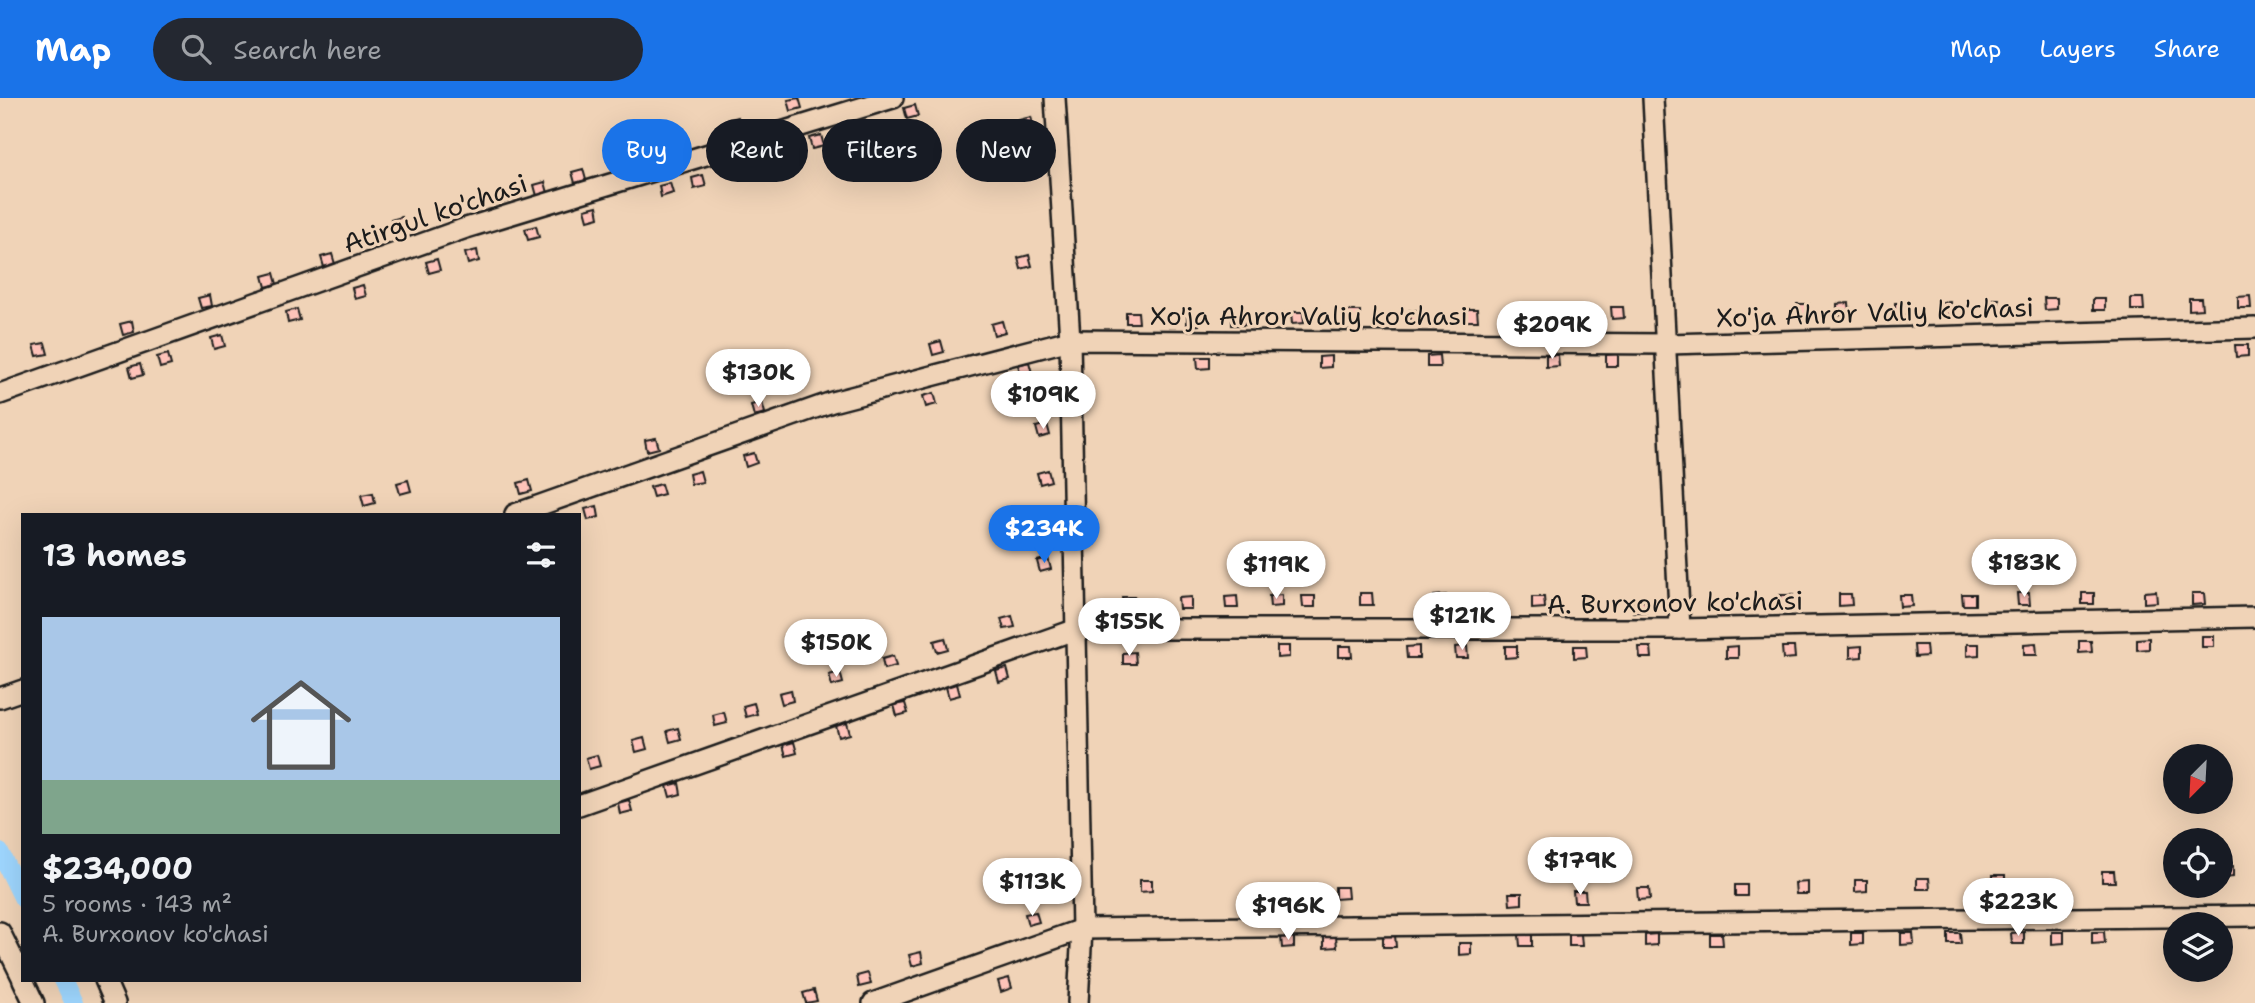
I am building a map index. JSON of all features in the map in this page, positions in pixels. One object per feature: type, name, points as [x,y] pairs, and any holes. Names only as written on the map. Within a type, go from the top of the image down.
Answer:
[{"type":"street","name":"Atirgul ko'chasi","points":[[0,394],[466,228],[892,98]]},
{"type":"street","points":[[1055,98],[1070,340],[1082,929],[1079,1003]]},
{"type":"street","points":[[1653,98],[1680,629]]},
{"type":"street","name":"Xo'ja Ahror Valiy ko'chasi","points":[[518,513],[832,402],[1070,340],[1667,344],[2255,328]]},
{"type":"street","name":"A. Burxonov ko'chasi","points":[[581,804],[1077,629],[1680,629],[2255,617]]},
{"type":"street","points":[[0,698],[21,691]]},
{"type":"street","points":[[873,1003],[1082,929],[2255,916]]},
{"type":"street","points":[[0,932],[21,976]]},
{"type":"street","points":[[24,982],[34,1003]]},
{"type":"street","points":[[106,982],[115,1003]]},
{"type":"building","points":[[799,98],[802,108],[791,111],[788,100]]},
{"type":"building","points":[[915,105],[918,116],[907,119],[904,108]]},
{"type":"building","points":[[821,135],[822,146],[812,149],[809,138]]},
{"type":"building","points":[[583,169],[586,180],[575,183],[572,172]]},
{"type":"building","points":[[703,175],[706,186],[694,189],[692,178]]},
{"type":"building","points":[[545,182],[548,193],[537,196],[534,185]]},
{"type":"building","points":[[670,183],[673,193],[661,197],[659,186]]},
{"type":"building","points":[[597,206],[599,217],[588,220],[585,209]]},
{"type":"building","points":[[402,217],[405,228],[394,231],[391,220]]},
{"type":"building","points":[[536,226],[539,237],[528,240],[525,229]]},
{"type":"building","points":[[477,250],[479,261],[468,264],[465,253]]},
{"type":"building","points":[[332,254],[335,264],[324,267],[321,257]]},
{"type":"building","points":[[1029,255],[1032,266],[1021,269],[1018,258]]},
{"type":"building","points":[[437,259],[440,270],[429,273],[426,262]]},
{"type":"building","points":[[274,273],[277,284],[266,287],[263,276]]},
{"type":"building","points":[[363,285],[366,296],[355,299],[352,288]]},
{"type":"building","points":[[210,295],[212,306],[201,308],[198,298]]},
{"type":"building","points":[[2250,296],[2251,308],[2238,308],[2238,297]]},
{"type":"building","points":[[2044,298],[2057,298],[2057,309],[2045,310]]},
{"type":"building","points":[[2131,298],[2143,298],[2144,310],[2131,310]]},
{"type":"building","points":[[2189,298],[2201,298],[2202,309],[2189,310]]},
{"type":"building","points":[[1986,299],[1999,299],[1999,311],[1987,311]]},
{"type":"building","points":[[2093,299],[2105,299],[2105,310],[2093,310]]},
{"type":"building","points":[[1950,302],[1951,314],[1939,314],[1938,303]]},
{"type":"building","points":[[1849,303],[1850,314],[1837,315],[1837,304]]},
{"type":"building","points":[[1895,303],[1907,303],[1908,314],[1895,315]]},
{"type":"building","points":[[1797,304],[1809,304],[1809,315],[1797,316]]},
{"type":"building","points":[[1555,307],[1556,319],[1544,319],[1543,308]]},
{"type":"building","points":[[1611,307],[1623,307],[1624,318],[1612,319]]},
{"type":"building","points":[[297,309],[300,320],[288,323],[286,312]]},
{"type":"building","points":[[1465,309],[1477,309],[1478,321],[1465,321]]},
{"type":"building","points":[[1410,310],[1422,310],[1423,321],[1411,322]]},
{"type":"building","points":[[1347,311],[1360,311],[1360,322],[1348,323]]},
{"type":"building","points":[[1126,312],[1138,312],[1139,323],[1126,323]]},
{"type":"building","points":[[1291,312],[1303,312],[1304,323],[1292,324]]},
{"type":"building","points":[[1244,313],[1245,325],[1232,325],[1232,314]]},
{"type":"building","points":[[1187,314],[1199,314],[1199,325],[1187,326]]},
{"type":"building","points":[[132,321],[134,332],[123,335],[120,324]]},
{"type":"building","points":[[1002,321],[1005,332],[994,335],[991,324]]},
{"type":"building","points":[[222,335],[225,346],[214,349],[211,338]]},
{"type":"building","points":[[941,341],[944,352],[933,355],[930,344]]},
{"type":"building","points":[[45,343],[48,354],[37,356],[34,345]]},
{"type":"building","points":[[2235,345],[2248,345],[2248,356],[2236,357]]},
{"type":"building","points":[[168,354],[171,365],[160,368],[157,357]]},
{"type":"building","points":[[1618,354],[1618,366],[1606,366],[1606,355]]},
{"type":"building","points":[[1439,355],[1440,367],[1427,367],[1427,356]]},
{"type":"building","points":[[1546,355],[1558,355],[1559,366],[1546,367]]},
{"type":"building","points":[[1331,356],[1331,367],[1319,368],[1319,357]]},
{"type":"building","points":[[1197,357],[1210,357],[1210,368],[1198,369]]},
{"type":"building","points":[[1029,362],[1032,373],[1021,376],[1018,365]]},
{"type":"building","points":[[140,364],[143,375],[132,378],[129,367]]},
{"type":"building","points":[[934,393],[937,404],[926,407],[923,396]]},
{"type":"building","points":[[762,402],[765,413],[754,416],[751,405]]},
{"type":"building","points":[[1047,424],[1050,435],[1039,438],[1036,427]]},
{"type":"building","points":[[656,438],[659,448],[647,451],[645,440]]},
{"type":"building","points":[[754,453],[757,463],[746,467],[743,456]]},
{"type":"building","points":[[1048,470],[1051,481],[1040,484],[1037,473]]},
{"type":"building","points":[[700,471],[703,482],[691,484],[689,474]]},
{"type":"building","points":[[408,480],[411,491],[400,494],[397,483]]},
{"type":"building","points":[[529,480],[532,491],[521,494],[518,483]]},
{"type":"building","points":[[661,484],[664,494],[653,497],[650,487]]},
{"type":"building","points":[[373,493],[375,503],[364,506],[361,495]]},
{"type":"building","points":[[597,506],[599,517],[588,520],[585,509]]},
{"type":"building","points":[[1048,519],[1051,530],[1040,533],[1037,522]]},
{"type":"building","points":[[1048,558],[1051,569],[1040,572],[1037,561]]},
{"type":"building","points":[[2156,591],[2157,602],[2144,603],[2144,592]]},
{"type":"building","points":[[1360,593],[1372,593],[1373,605],[1360,605]]},
{"type":"building","points":[[2017,593],[2029,593],[2030,605],[2018,605]]},
{"type":"building","points":[[2082,593],[2094,593],[2094,604],[2082,604]]},
{"type":"building","points":[[2192,593],[2204,593],[2205,604],[2192,605]]},
{"type":"building","points":[[1839,594],[1851,594],[1852,605],[1839,606]]},
{"type":"building","points":[[1962,594],[1975,594],[1975,605],[1963,605]]},
{"type":"building","points":[[1282,595],[1282,606],[1270,607],[1269,596]]},
{"type":"building","points":[[1446,595],[1447,607],[1435,607],[1434,596]]},
{"type":"building","points":[[1780,595],[1793,595],[1793,606],[1781,606]]},
{"type":"building","points":[[1899,595],[1911,595],[1912,606],[1900,607]]},
{"type":"building","points":[[1237,596],[1238,608],[1226,608],[1225,597]]},
{"type":"building","points":[[1302,596],[1315,596],[1315,607],[1303,607]]},
{"type":"building","points":[[1475,596],[1488,596],[1488,607],[1476,607]]},
{"type":"building","points":[[1122,597],[1135,597],[1135,608],[1123,608]]},
{"type":"building","points":[[1191,597],[1191,609],[1179,609],[1178,598]]},
{"type":"building","points":[[1532,597],[1544,597],[1545,608],[1532,609]]},
{"type":"building","points":[[1633,601],[1645,601],[1646,612],[1633,612]]},
{"type":"building","points":[[1012,616],[1015,627],[1004,629],[1001,619]]},
{"type":"building","points":[[2202,636],[2214,636],[2214,647],[2202,647]]},
{"type":"building","points":[[945,638],[948,649],[937,652],[934,641]]},
{"type":"building","points":[[2149,638],[2149,649],[2137,650],[2137,639]]},
{"type":"building","points":[[2079,641],[2091,641],[2092,652],[2079,653]]},
{"type":"building","points":[[2036,643],[2037,655],[2024,655],[2024,644]]},
{"type":"building","points":[[1967,644],[1979,644],[1979,655],[1967,656]]},
{"type":"building","points":[[1914,645],[1926,645],[1927,656],[1915,657]]},
{"type":"building","points":[[1277,646],[1289,646],[1289,657],[1277,658]]},
{"type":"building","points":[[1339,646],[1351,646],[1352,657],[1339,657]]},
{"type":"building","points":[[1419,646],[1419,658],[1407,658],[1406,647]]},
{"type":"building","points":[[1467,646],[1468,658],[1456,658],[1455,647]]},
{"type":"building","points":[[1505,646],[1517,646],[1517,657],[1505,658]]},
{"type":"building","points":[[1574,646],[1586,646],[1587,657],[1574,658]]},
{"type":"building","points":[[1738,646],[1738,658],[1726,658],[1726,647]]},
{"type":"building","points":[[1862,646],[1862,657],[1850,658],[1850,647]]},
{"type":"building","points":[[1639,647],[1651,647],[1652,658],[1640,658]]},
{"type":"building","points":[[1782,647],[1794,647],[1795,658],[1783,659]]},
{"type":"building","points":[[1135,652],[1136,664],[1123,664],[1123,653]]},
{"type":"building","points":[[893,656],[896,666],[884,669],[882,659]]},
{"type":"building","points":[[1007,668],[1010,679],[999,682],[996,671]]},
{"type":"building","points":[[840,672],[843,683],[832,686],[829,675]]},
{"type":"building","points":[[957,684],[960,695],[949,698],[946,687]]},
{"type":"building","points":[[791,690],[793,701],[782,704],[779,693]]},
{"type":"building","points":[[754,703],[757,714],[746,717],[743,706]]},
{"type":"building","points":[[905,703],[908,713],[897,716],[894,705]]},
{"type":"building","points":[[724,712],[727,723],[715,726],[713,715]]},
{"type":"building","points":[[847,723],[850,734],[839,737],[836,726]]},
{"type":"building","points":[[678,728],[681,739],[670,742],[667,731]]},
{"type":"building","points":[[644,738],[647,749],[636,752],[633,741]]},
{"type":"building","points":[[794,742],[797,753],[786,756],[783,745]]},
{"type":"building","points":[[597,755],[600,766],[589,769],[586,758]]},
{"type":"building","points":[[679,783],[681,794],[670,797],[667,786]]},
{"type":"building","points":[[629,800],[632,811],[620,814],[618,803]]},
{"type":"building","points":[[2102,871],[2114,871],[2115,882],[2102,882]]},
{"type":"building","points":[[1993,875],[2005,875],[2005,886],[1993,887]]},
{"type":"building","points":[[1917,878],[1929,878],[1930,889],[1917,889]]},
{"type":"building","points":[[1140,880],[1152,880],[1152,891],[1140,892]]},
{"type":"building","points":[[1855,880],[1867,880],[1867,891],[1855,892]]},
{"type":"building","points":[[1808,882],[1808,894],[1796,894],[1795,883]]},
{"type":"building","points":[[1735,885],[1747,885],[1747,896],[1735,896]]},
{"type":"building","points":[[1335,887],[1347,887],[1348,898],[1335,899]]},
{"type":"building","points":[[1637,888],[1649,888],[1650,899],[1638,900]]},
{"type":"building","points":[[1573,891],[1585,891],[1586,902],[1574,902]]},
{"type":"building","points":[[1509,893],[1522,893],[1522,904],[1510,905]]},
{"type":"building","points":[[1036,912],[1039,922],[1028,925],[1025,914]]},
{"type":"building","points":[[2024,932],[2024,944],[2012,944],[2011,933]]},
{"type":"building","points":[[2052,932],[2064,932],[2064,943],[2052,944]]},
{"type":"building","points":[[2092,932],[2104,932],[2105,943],[2092,944]]},
{"type":"building","points":[[1851,933],[1863,933],[1863,944],[1851,945]]},
{"type":"building","points":[[1901,933],[1913,933],[1914,944],[1901,945]]},
{"type":"building","points":[[1948,933],[1960,933],[1961,944],[1948,944]]},
{"type":"building","points":[[1581,934],[1582,946],[1569,946],[1569,935]]},
{"type":"building","points":[[1657,934],[1657,945],[1645,946],[1645,935]]},
{"type":"building","points":[[1710,934],[1722,934],[1723,945],[1710,945]]},
{"type":"building","points":[[1395,935],[1396,947],[1383,947],[1383,936]]},
{"type":"building","points":[[1519,935],[1532,935],[1532,946],[1520,946]]},
{"type":"building","points":[[1281,936],[1294,936],[1294,947],[1282,948]]},
{"type":"building","points":[[1324,936],[1336,936],[1337,947],[1324,948]]},
{"type":"building","points":[[1459,943],[1471,943],[1471,954],[1459,955]]},
{"type":"building","points":[[921,952],[923,963],[912,966],[909,955]]},
{"type":"building","points":[[868,973],[871,984],[859,987],[857,976]]},
{"type":"building","points":[[1009,978],[1012,988],[1001,992],[998,981]]},
{"type":"building","points":[[814,990],[817,1001],[806,1003],[803,993]]},
{"type":"waterway","points":[[0,852],[21,895]]},
{"type":"waterway","points":[[64,982],[74,1003]]}]
